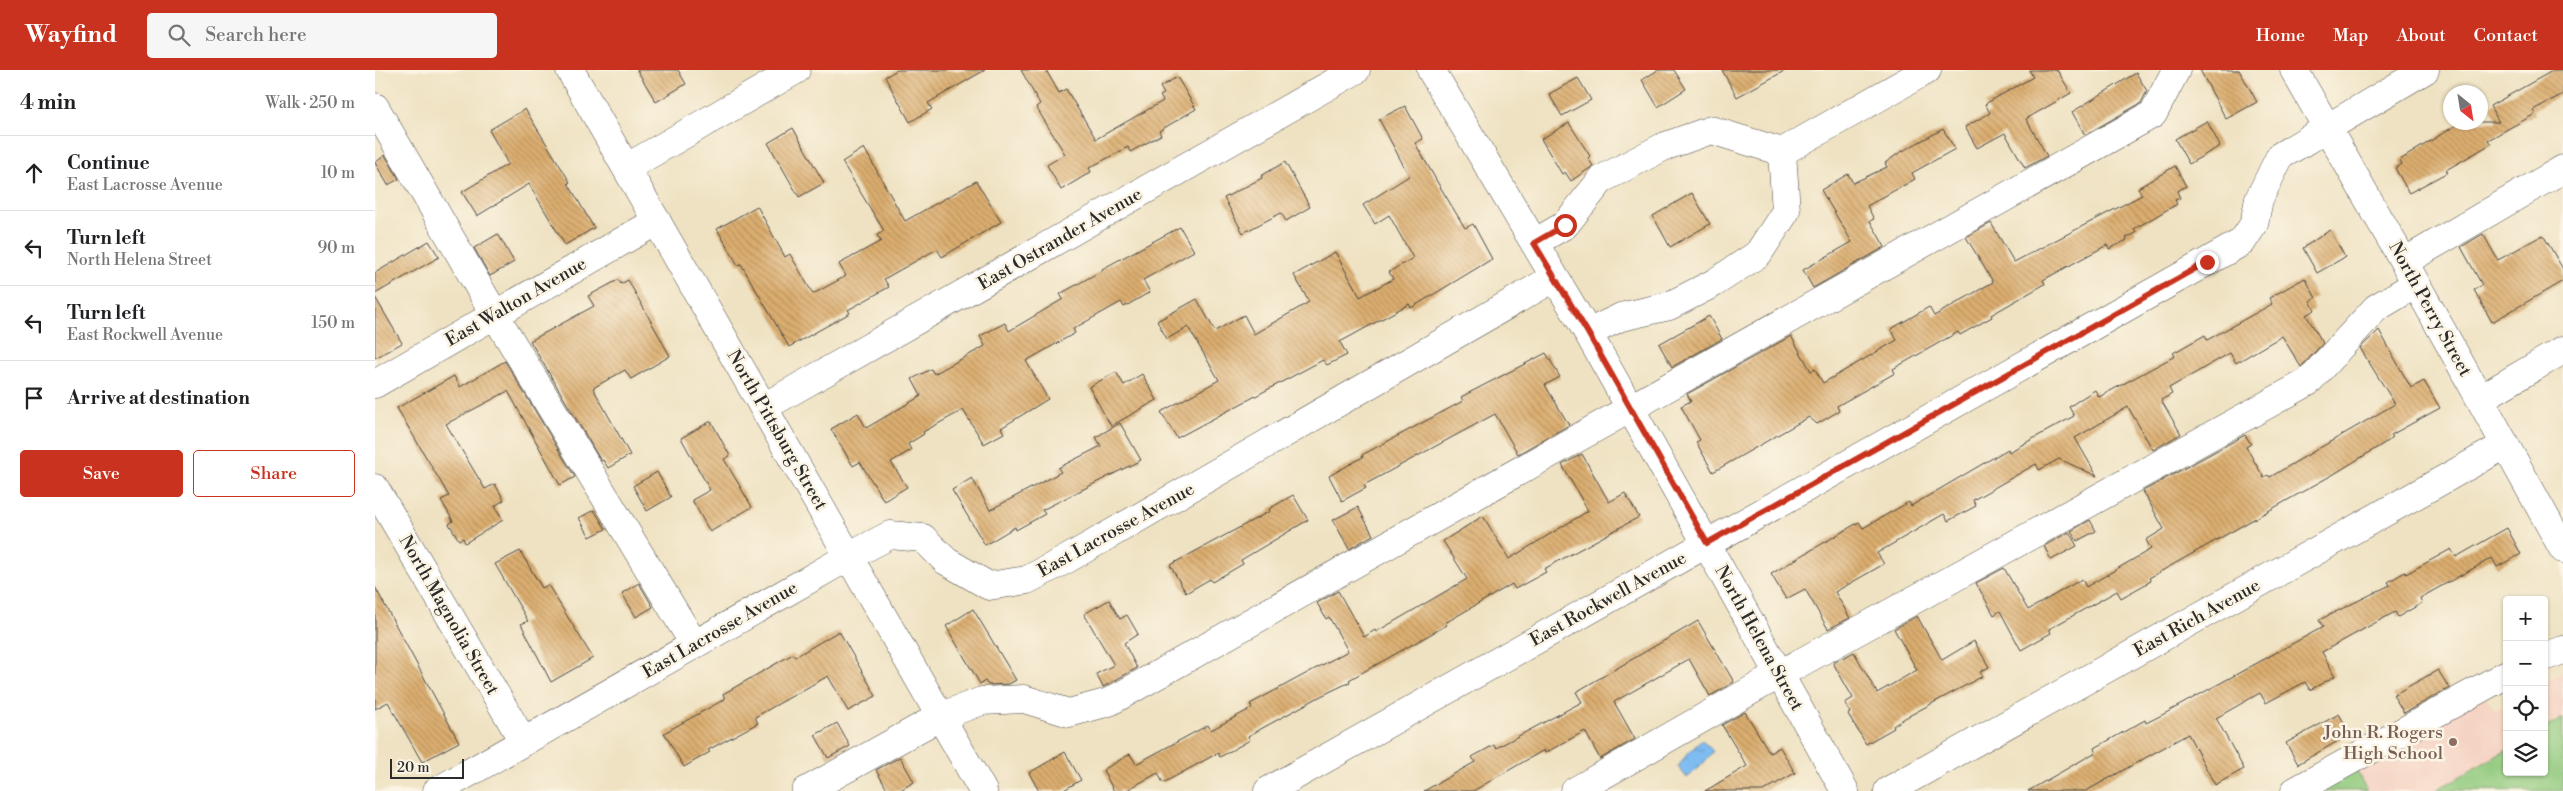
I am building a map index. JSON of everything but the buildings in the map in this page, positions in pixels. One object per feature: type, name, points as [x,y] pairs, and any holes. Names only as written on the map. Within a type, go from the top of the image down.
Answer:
[{"type":"street","name":"North Pittsburg Street","points":[[570,70],[983,791]]},
{"type":"street","points":[[625,168],[796,70]]},
{"type":"street","name":"East Ostrander Avenue","points":[[764,407],[1356,70]]},
{"type":"street","name":"North Helena Street","points":[[1431,70],[1588,333],[1845,791]]},
{"type":"street","points":[[1534,243],[1565,225],[1602,179],[1663,147],[1711,130],[1782,152],[1927,70]]},
{"type":"street","points":[[806,791],[941,716],[982,701],[1024,699],[1069,713],[1109,702],[2153,114],[2176,70]]},
{"type":"street","name":"North Perry Street","points":[[2294,70],[2328,127],[2505,445],[2560,535]]},
{"type":"street","name":"East Rockwell Avenue","points":[[1268,791],[2242,242],[2254,224],[2259,199],[2280,156],[2425,70]]},
{"type":"street","points":[[375,107],[495,315],[694,644]]},
{"type":"street","points":[[1588,333],[1621,317],[1669,306],[1714,283],[1758,254],[1786,211],[1782,152]]},
{"type":"street","points":[[1575,791],[1780,674],[2307,382],[2410,273],[2563,169]]},
{"type":"street","name":"East Walton Avenue","points":[[375,384],[657,221]]},
{"type":"street","name":"East Lacrosse Avenue","points":[[437,791],[694,644],[890,535],[923,538],[946,560],[989,586],[1027,580],[1067,560],[1554,278]]},
{"type":"street","points":[[2480,399],[2563,350]]},
{"type":"street","name":"East Rich Avenue","points":[[1888,791],[2505,445]]},
{"type":"street","name":"North Magnolia Street","points":[[375,488],[523,742]]},
{"type":"street","points":[[2548,656],[2563,650]]},
{"type":"street","points":[[2295,791],[2503,676]]},
{"type":"shaded area","name":"John R. Rogers High School","points":[[2563,673],[2563,791],[2312,791],[2484,694],[2495,711],[2503,706],[2503,776],[2548,776],[2548,681]]},
{"type":"green space","points":[[2563,718],[2563,791],[2436,790],[2503,752],[2503,776],[2548,776],[2548,727]]},
{"type":"green space","points":[[2355,768],[2367,791],[2314,791]]},
{"type":"water","points":[[1702,740],[1713,751],[1702,765],[1687,778],[1678,767],[1688,753]]},
{"type":"place","name":"John R. Rogers High School","points":[[2453,742]]},
{"type":"route","points":[[1565,225],[1534,243],[1588,333],[1707,543],[2207,262]]}]
